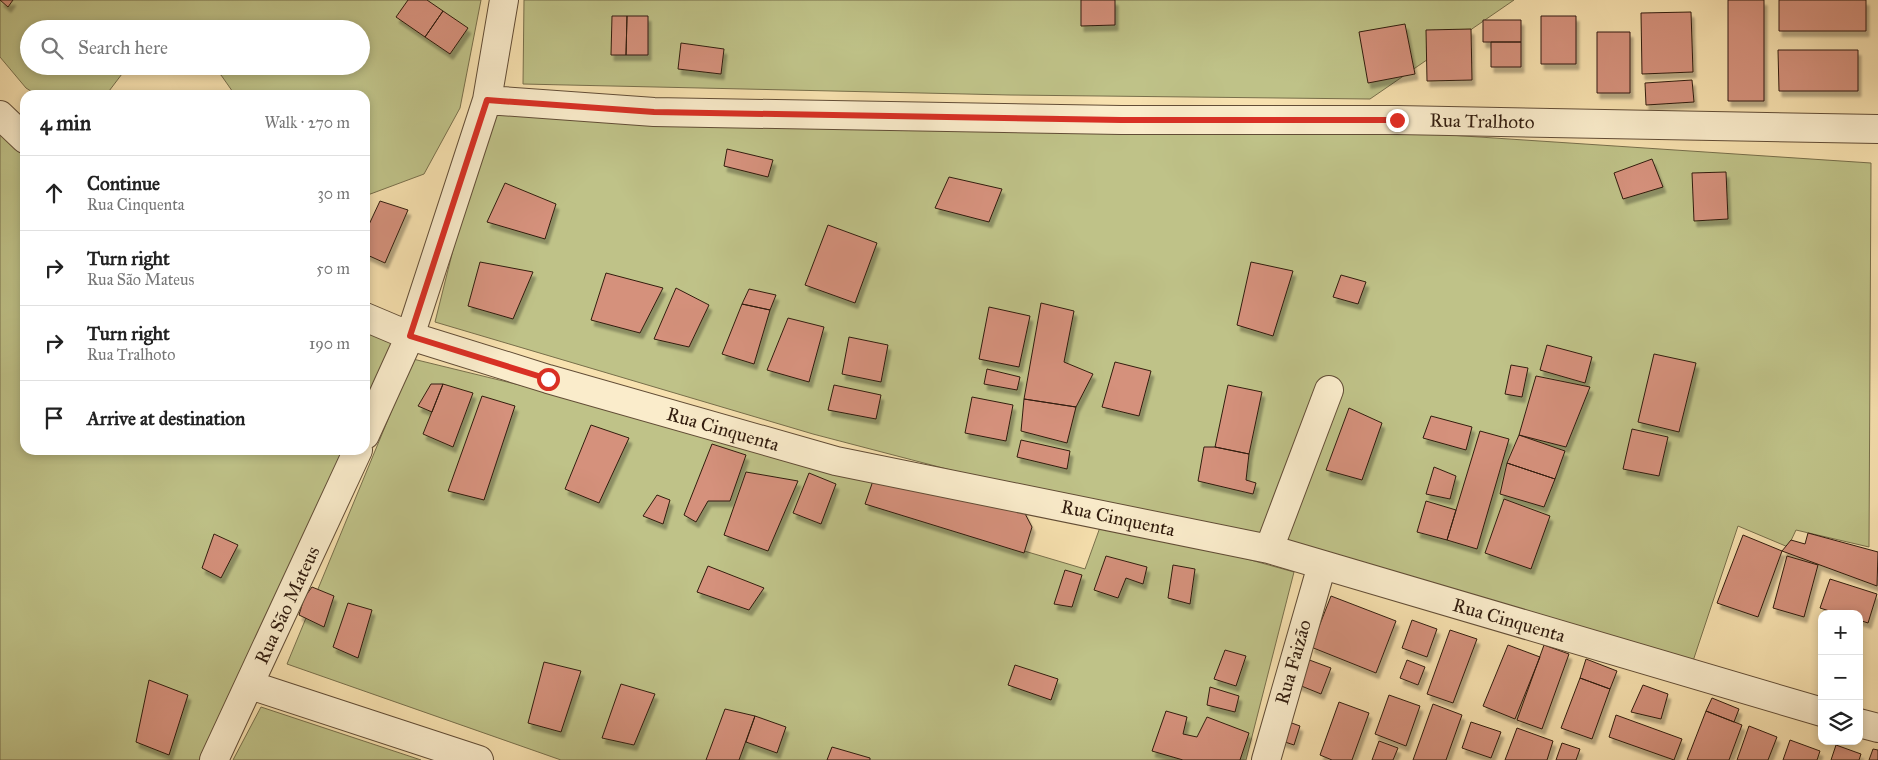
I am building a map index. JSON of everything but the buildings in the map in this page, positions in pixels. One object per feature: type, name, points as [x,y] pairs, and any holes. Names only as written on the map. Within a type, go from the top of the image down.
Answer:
[{"type":"street","points":[[370,424],[410,336],[487,100],[504,0]]},
{"type":"street","name":"Rua Tralhoto","points":[[487,100],[664,112],[1121,120],[1407,120],[1878,128]]},
{"type":"street","points":[[0,115],[20,134]]},
{"type":"street","name":"Rua Cinquenta","points":[[370,319],[410,336],[548,379],[836,461],[1269,549],[1818,711]]},
{"type":"street","points":[[1269,549],[1329,390]]},
{"type":"street","name":"Rua São Mateus","points":[[214,760],[356,455]]},
{"type":"street","name":"Rua Faizão","points":[[1266,760],[1322,565]]},
{"type":"street","points":[[250,685],[479,760]]},
{"type":"street","points":[[1863,724],[1878,728]]},
{"type":"green space","points":[[0,0],[481,0],[460,108],[424,174],[370,194],[370,90],[232,90],[221,75],[370,75],[370,20],[20,20],[20,75],[121,75],[110,90],[29,90],[0,57]]},
{"type":"green space","points":[[524,0],[1514,0],[1370,99],[1010,95],[523,84]]},
{"type":"green space","points":[[493,108],[1328,127],[1871,163],[1869,547],[1796,530],[1788,547],[1738,526],[1692,664],[813,434],[435,322],[482,134]]},
{"type":"green space","points":[[0,124],[20,137],[20,455],[355,455],[202,760],[0,760]]},
{"type":"green space","points":[[370,318],[410,336],[370,424]]},
{"type":"green space","points":[[413,359],[876,472],[866,504],[1085,569],[1103,519],[1294,572],[1246,760],[561,760],[287,664]]},
{"type":"green space","points":[[261,707],[421,760],[233,760]]},
{"type":"route","points":[[548,379],[410,336],[487,100],[654,112],[1121,120],[1397,120]]}]
